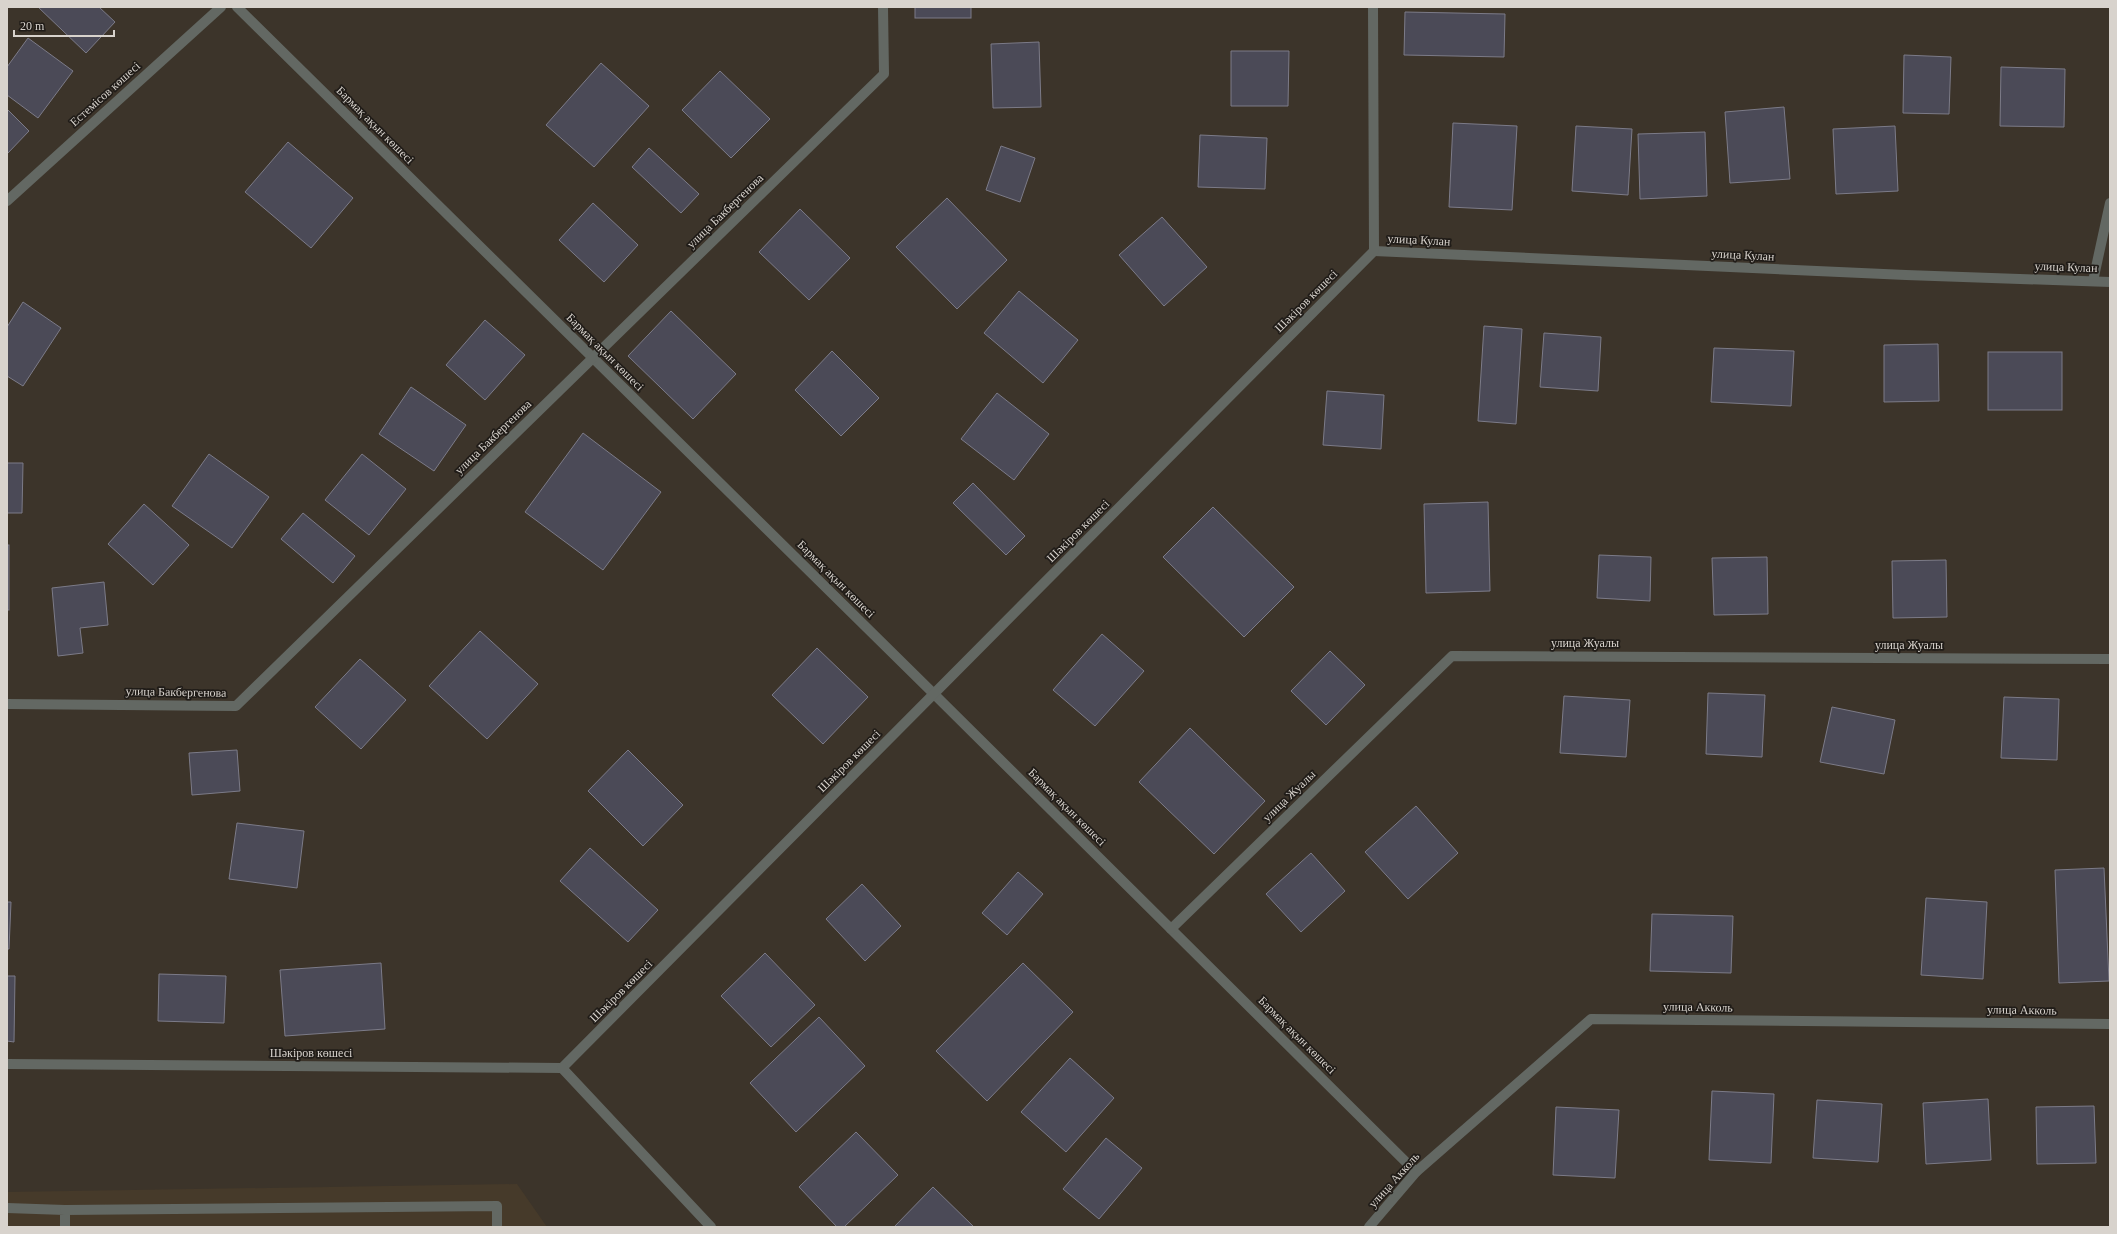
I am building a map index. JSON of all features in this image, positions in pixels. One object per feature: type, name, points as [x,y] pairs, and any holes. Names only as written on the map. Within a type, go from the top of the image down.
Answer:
[{"type":"street","name":"Естемісов көшесі","points":[[7,200],[221,7]]},
{"type":"street","name":"Бармақ ақын көшесі","points":[[237,7],[934,694],[1416,1172]]},
{"type":"street","name":"улица Бакбергенова","points":[[7,704],[236,706],[884,74],[883,7]]},
{"type":"street","points":[[1373,7],[1374,251]]},
{"type":"street","points":[[2093,281],[2110,203]]},
{"type":"street","name":"улица Кулан","points":[[1374,251],[1906,275],[2110,282]]},
{"type":"street","name":"Шәкіров көшесі","points":[[7,1064],[562,1068],[1374,251]]},
{"type":"street","name":"улица Жуалы","points":[[1171,929],[1452,656],[2110,659]]},
{"type":"street","name":"улица Акколь","points":[[1369,1227],[1416,1172],[1591,1019],[2110,1024]]},
{"type":"street","points":[[562,1068],[711,1227]]},
{"type":"street","points":[[7,1208],[66,1210],[497,1206],[497,1227]]},
{"type":"street","points":[[65,1227],[66,1210]]},
{"type":"shaded area","points":[[517,1184],[547,1227],[7,1227],[7,1192]]},
{"type":"building","points":[[38,7],[99,7],[115,22],[86,53]]},
{"type":"building","points":[[915,7],[971,7],[971,18],[915,18]]},
{"type":"building","points":[[1405,12],[1505,14],[1504,57],[1404,55]]},
{"type":"building","points":[[28,38],[73,71],[38,118],[7,95],[7,67]]},
{"type":"building","points":[[1039,42],[1041,107],[993,108],[991,44]]},
{"type":"building","points":[[1231,51],[1289,51],[1288,106],[1231,106]]},
{"type":"building","points":[[1904,55],[1951,57],[1949,114],[1903,113]]},
{"type":"building","points":[[601,63],[649,106],[594,167],[546,125]]},
{"type":"building","points":[[2001,67],[2065,69],[2064,127],[2000,126]]},
{"type":"building","points":[[720,71],[770,119],[731,158],[682,110]]},
{"type":"building","points":[[1784,107],[1790,179],[1730,183],[1725,112]]},
{"type":"building","points":[[7,109],[29,131],[7,154]]},
{"type":"building","points":[[1453,123],[1517,126],[1512,210],[1449,207]]},
{"type":"building","points":[[1576,126],[1632,129],[1628,195],[1572,191]]},
{"type":"building","points":[[1895,126],[1898,191],[1836,194],[1833,129]]},
{"type":"building","points":[[1705,132],[1707,196],[1640,199],[1638,134]]},
{"type":"building","points":[[1200,135],[1267,138],[1265,189],[1198,187]]},
{"type":"building","points":[[288,142],[353,198],[311,248],[245,192]]},
{"type":"building","points":[[1001,146],[1035,158],[1020,202],[986,190]]},
{"type":"building","points":[[649,148],[699,194],[681,213],[632,167]]},
{"type":"building","points":[[947,198],[1007,260],[957,309],[896,247]]},
{"type":"building","points":[[593,203],[638,245],[604,282],[559,240]]},
{"type":"building","points":[[800,209],[850,258],[809,300],[759,252]]},
{"type":"building","points":[[1162,217],[1207,267],[1164,306],[1119,255]]},
{"type":"building","points":[[1019,291],[1078,340],[1043,383],[984,333]]},
{"type":"building","points":[[23,302],[61,328],[23,386],[7,376],[7,327]]},
{"type":"building","points":[[671,311],[736,374],[693,419],[628,356]]},
{"type":"building","points":[[485,320],[525,355],[485,400],[446,365]]},
{"type":"building","points":[[1484,326],[1522,329],[1516,424],[1478,421]]},
{"type":"building","points":[[1544,333],[1601,337],[1598,391],[1540,387]]},
{"type":"building","points":[[1938,344],[1939,401],[1884,402],[1884,345]]},
{"type":"building","points":[[1714,348],[1794,351],[1791,406],[1711,402]]},
{"type":"building","points":[[832,351],[879,398],[841,436],[795,390]]},
{"type":"building","points":[[1988,352],[2062,352],[2062,410],[1988,410]]},
{"type":"building","points":[[411,387],[466,425],[434,471],[379,434]]},
{"type":"building","points":[[1327,391],[1384,395],[1381,449],[1323,445]]},
{"type":"building","points":[[997,393],[1049,434],[1014,480],[961,439]]},
{"type":"building","points":[[583,433],[661,492],[603,570],[525,512]]},
{"type":"building","points":[[209,454],[269,497],[232,548],[172,506]]},
{"type":"building","points":[[362,454],[406,489],[369,535],[325,500]]},
{"type":"building","points":[[7,463],[23,463],[22,513],[7,513]]},
{"type":"building","points":[[973,483],[1025,536],[1006,555],[953,503]]},
{"type":"building","points":[[1488,502],[1490,591],[1426,593],[1424,504]]},
{"type":"building","points":[[144,504],[189,545],[153,585],[108,544]]},
{"type":"building","points":[[1213,507],[1294,587],[1244,637],[1163,557]]},
{"type":"building","points":[[303,513],[355,556],[333,583],[281,539]]},
{"type":"building","points":[[7,545],[9,545],[9,610],[7,610]]},
{"type":"building","points":[[1599,555],[1651,557],[1650,601],[1597,598]]},
{"type":"building","points":[[1767,557],[1768,614],[1714,615],[1712,558]]},
{"type":"building","points":[[1946,560],[1947,617],[1893,618],[1892,561]]},
{"type":"building","points":[[104,582],[108,625],[80,628],[83,653],[58,656],[52,588]]},
{"type":"building","points":[[480,631],[538,684],[487,739],[429,686]]},
{"type":"building","points":[[1102,634],[1144,671],[1095,726],[1053,690]]},
{"type":"building","points":[[817,648],[868,697],[823,744],[772,695]]},
{"type":"building","points":[[1330,651],[1365,685],[1326,725],[1291,691]]},
{"type":"building","points":[[360,659],[406,700],[361,749],[315,707]]},
{"type":"building","points":[[1708,693],[1765,695],[1762,757],[1706,754]]},
{"type":"building","points":[[1564,696],[1630,700],[1626,757],[1560,753]]},
{"type":"building","points":[[2004,697],[2059,699],[2057,760],[2001,758]]},
{"type":"building","points":[[1832,707],[1895,720],[1884,774],[1820,762]]},
{"type":"building","points":[[1190,728],[1265,801],[1214,854],[1139,782]]},
{"type":"building","points":[[237,750],[240,791],[192,795],[189,753]]},
{"type":"building","points":[[628,750],[683,805],[643,846],[588,791]]},
{"type":"building","points":[[1416,806],[1458,853],[1408,899],[1365,852]]},
{"type":"building","points":[[237,823],[304,831],[297,888],[229,879]]},
{"type":"building","points":[[590,848],[658,910],[628,942],[560,881]]},
{"type":"building","points":[[1311,853],[1345,891],[1301,932],[1266,894]]},
{"type":"building","points":[[2104,868],[2109,981],[2059,983],[2055,870]]},
{"type":"building","points":[[1018,872],[1043,894],[1007,935],[982,913]]},
{"type":"building","points":[[862,884],[901,926],[865,961],[826,919]]},
{"type":"building","points":[[1926,898],[1987,902],[1983,979],[1921,975]]},
{"type":"building","points":[[7,902],[11,902],[9,949],[7,949]]},
{"type":"building","points":[[1652,914],[1733,916],[1731,973],[1650,971]]},
{"type":"building","points":[[765,953],[815,1005],[771,1047],[721,996]]},
{"type":"building","points":[[381,963],[385,1029],[285,1036],[280,970]]},
{"type":"building","points":[[1023,963],[1073,1012],[987,1101],[936,1051]]},
{"type":"building","points":[[159,974],[226,976],[224,1023],[158,1021]]},
{"type":"building","points":[[7,976],[15,976],[14,1042],[7,1041]]},
{"type":"building","points":[[819,1017],[865,1066],[796,1132],[750,1083]]},
{"type":"building","points":[[1070,1058],[1114,1098],[1066,1152],[1021,1112]]},
{"type":"building","points":[[1712,1091],[1774,1094],[1771,1163],[1709,1160]]},
{"type":"building","points":[[1988,1099],[1991,1160],[1926,1164],[1923,1103]]},
{"type":"building","points":[[1817,1100],[1882,1104],[1878,1162],[1813,1158]]},
{"type":"building","points":[[2094,1106],[2096,1163],[2037,1164],[2036,1107]]},
{"type":"building","points":[[1556,1107],[1619,1110],[1615,1178],[1553,1175]]},
{"type":"building","points":[[856,1132],[898,1175],[844,1227],[837,1227],[799,1187]]},
{"type":"building","points":[[1106,1138],[1142,1168],[1099,1219],[1063,1189]]},
{"type":"building","points":[[933,1187],[974,1227],[894,1227]]}]
